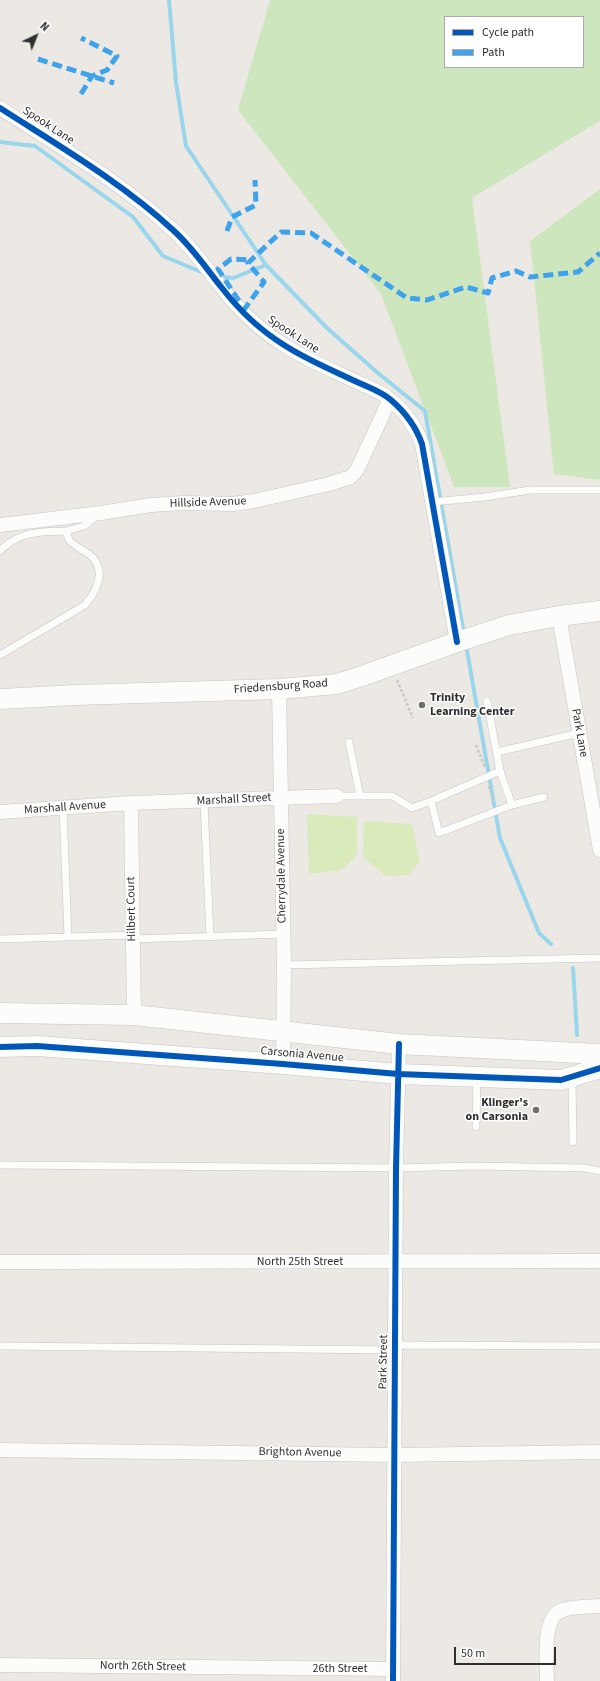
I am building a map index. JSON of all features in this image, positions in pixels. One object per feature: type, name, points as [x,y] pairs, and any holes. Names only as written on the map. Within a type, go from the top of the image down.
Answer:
[{"type":"street","name":"Spook Lane","points":[[0,108],[116,183],[150,209],[203,261],[230,298],[269,335],[309,360],[390,399],[408,417],[418,433],[425,458],[457,642]]},
{"type":"street","name":"Hillside Avenue","points":[[0,525],[101,513],[151,505],[183,503],[233,504],[329,484],[351,477],[357,470],[390,399]]},
{"type":"street","name":"Friedensburg Road","points":[[0,699],[75,695],[279,689],[337,684],[509,625],[559,616],[600,612]]},
{"type":"street","name":"Park Lane","points":[[559,616],[579,733],[596,803],[600,850]]},
{"type":"street","name":"Cherrydale Avenue","points":[[279,689],[280,797],[284,934],[283,1064]]},
{"type":"street","name":"Marshall Street","points":[[131,803],[204,802],[280,797],[337,796]]},
{"type":"street","name":"Marshall Avenue","points":[[0,812],[131,803]]},
{"type":"street","name":"Hilbert Court","points":[[131,803],[134,1015]]},
{"type":"street","name":"Carsonia Avenue","points":[[0,1013],[134,1015],[399,1044],[600,1054]]},
{"type":"street","name":"Park Street","points":[[393,1675],[396,1168],[399,1044]]},
{"type":"street","name":"Carsonia Avenue","points":[[0,1047],[37,1046],[398,1074],[562,1080],[600,1068]]},
{"type":"street","name":"North 25th Street","points":[[0,1262],[600,1261]]},
{"type":"street","name":"Brighton Avenue","points":[[0,1450],[394,1455],[600,1452]]},
{"type":"street","points":[[547,1681],[547,1637],[552,1618],[560,1611],[600,1606]]},
{"type":"street","name":"North 26th Street","points":[[0,1665],[287,1668]]},
{"type":"street","name":"26th Street","points":[[287,1668],[393,1675]]},
{"type":"lane","points":[[432,502],[485,497],[530,490],[600,490]]},
{"type":"lane","points":[[0,551],[16,537],[50,531],[66,531],[84,526],[101,513]]},
{"type":"lane","points":[[0,655],[85,605],[92,596],[98,584],[100,571],[94,559],[69,540],[66,531]]},
{"type":"lane","points":[[487,701],[500,771],[512,805]]},
{"type":"lane","points":[[497,752],[579,733]]},
{"type":"lane","points":[[349,742],[360,796]]},
{"type":"lane","points":[[337,796],[392,796],[412,808],[500,771]]},
{"type":"lane","points":[[430,801],[439,833],[512,805],[544,796]]},
{"type":"lane","points":[[204,802],[210,936]]},
{"type":"lane","points":[[63,808],[68,937]]},
{"type":"lane","points":[[0,939],[284,934]]},
{"type":"lane","points":[[284,965],[600,958]]},
{"type":"lane","points":[[572,1076],[573,1142]]},
{"type":"lane","points":[[476,1127],[477,1077]]},
{"type":"lane","points":[[0,1165],[396,1168],[482,1166],[585,1168],[600,1171]]},
{"type":"lane","points":[[0,1346],[395,1348],[600,1346]]},
{"type":"path","points":[[390,666],[413,718]]},
{"type":"path","points":[[476,745],[486,770]]},
{"type":"path","points":[[489,784],[493,803]]},
{"type":"green space","points":[[270,0],[600,0],[600,121],[472,198],[510,487],[454,487],[381,294],[238,110]]},
{"type":"green space","points":[[600,189],[600,480],[554,474],[530,241]]},
{"type":"green space","points":[[307,814],[357,817],[357,855],[342,870],[309,874]]},
{"type":"green space","points":[[364,821],[412,824],[420,862],[408,875],[386,876],[363,857]]},
{"type":"waterway","points":[[169,0],[176,82],[186,146],[266,265]]},
{"type":"waterway","points":[[0,142],[35,146],[133,217],[163,256],[206,274]]},
{"type":"waterway","points":[[216,276],[233,278],[266,265],[327,328],[379,374],[425,411],[464,634]]},
{"type":"waterway","points":[[466,645],[500,838],[539,933],[551,944]]},
{"type":"waterway","points":[[573,968],[577,1035]]},
{"type":"marked path","points":[[81,38],[117,56],[107,70],[92,76],[81,94]]},
{"type":"marked path","points":[[38,59],[114,83]]},
{"type":"marked path","points":[[227,231],[232,217],[256,205],[255,180]]},
{"type":"marked path","points":[[243,311],[264,282],[248,263],[281,232],[311,233],[407,298],[427,300],[466,287],[488,293],[492,278],[516,271],[530,277],[578,272],[600,253]]},
{"type":"marked path","points":[[239,301],[218,269],[231,259],[251,260]]},
{"type":"cycle path","points":[[0,108],[111,180],[153,213],[186,243],[235,304],[267,333],[284,345],[320,365],[375,390],[391,400],[405,415],[417,432],[422,444],[457,642]]},
{"type":"cycle path","points":[[393,1681],[396,1168],[399,1044]]},
{"type":"cycle path","points":[[0,1047],[37,1046],[398,1074],[561,1080],[600,1068]]},
{"type":"place","name":"Trinity Learning Center","points":[[422,705]]},
{"type":"place","name":"Klinger's on Carsonia","points":[[536,1110]]}]
